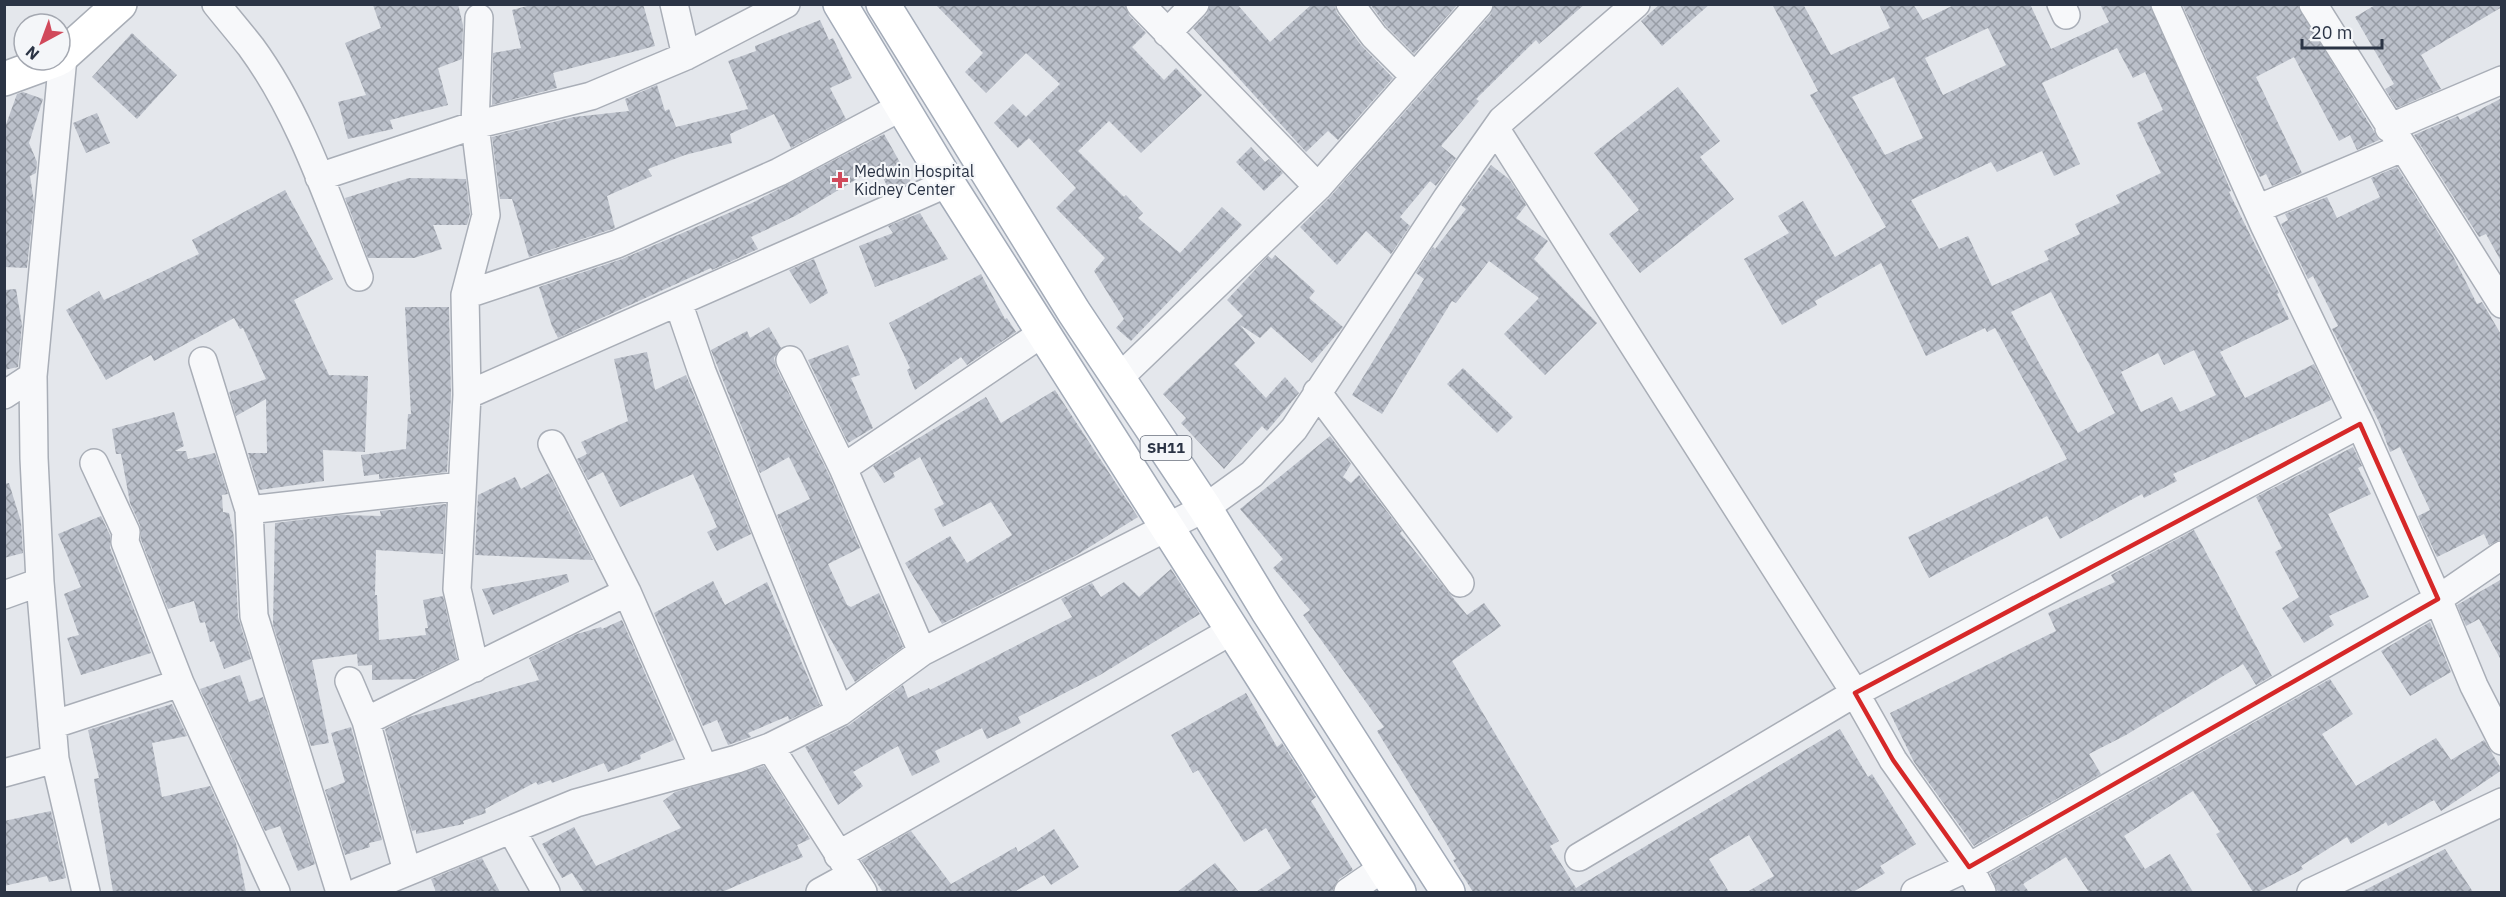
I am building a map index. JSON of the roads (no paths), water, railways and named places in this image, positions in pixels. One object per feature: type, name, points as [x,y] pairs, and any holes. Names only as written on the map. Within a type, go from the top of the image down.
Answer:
[{"type":"main road","points":[[72,47],[120,4]]},
{"type":"main road","name":"SH11","points":[[840,4],[948,183],[1391,880]]},
{"type":"main road","name":"SH11","points":[[883,4],[989,177],[1205,508],[1267,610],[1448,892]]},
{"type":"main road","points":[[4,79],[23,72]]},
{"type":"street","points":[[216,4],[252,49],[269,77],[319,177],[359,277]]},
{"type":"street","points":[[674,4],[686,56]]},
{"type":"street","points":[[319,177],[475,125],[591,96],[686,56],[786,4]]},
{"type":"street","points":[[1140,4],[1318,187]]},
{"type":"street","points":[[1167,33],[1195,4]]},
{"type":"street","points":[[1350,4],[1374,36],[1414,76]]},
{"type":"street","points":[[1119,378],[1318,187],[1479,4]]},
{"type":"street","points":[[358,892],[576,803],[703,766],[737,759],[770,747],[840,712],[922,652],[1168,529],[1205,508],[1252,474],[1294,429],[1447,198],[1497,131],[1502,120],[1636,4]]},
{"type":"street","points":[[2165,4],[2257,209],[2360,424],[2438,598],[2474,686],[2502,741]]},
{"type":"street","points":[[2313,4],[2502,304]]},
{"type":"street","points":[[475,668],[457,589],[467,395],[465,295],[486,215],[475,125],[479,18]]},
{"type":"street","points":[[58,72],[33,376],[40,582],[55,759],[86,892]]},
{"type":"street","points":[[2257,209],[2396,138],[2502,80]]},
{"type":"street","points":[[465,295],[617,244],[779,172],[901,107]]},
{"type":"street","points":[[1497,131],[1855,693],[1893,760],[1969,867],[1982,892]]},
{"type":"street","points":[[467,395],[948,183]]},
{"type":"street","points":[[678,302],[702,372],[840,712]]},
{"type":"street","points":[[843,468],[1044,332]]},
{"type":"street","points":[[790,360],[843,468],[922,652]]},
{"type":"street","points":[[203,361],[249,510],[254,616],[340,892]]},
{"type":"street","points":[[4,395],[33,376]]},
{"type":"street","points":[[1317,393],[1460,583]]},
{"type":"street","points":[[1579,857],[1855,693],[2360,424]]},
{"type":"street","points":[[552,444],[627,592],[703,766]]},
{"type":"street","points":[[94,463],[126,532],[125,542],[180,683],[276,892]]},
{"type":"street","points":[[249,510],[461,486]]},
{"type":"street","points":[[1915,892],[1969,867],[2438,598],[2502,555]]},
{"type":"street","points":[[4,595],[40,582]]},
{"type":"street","points":[[366,721],[627,592]]},
{"type":"street","points":[[820,892],[1233,630]]},
{"type":"street","points":[[349,681],[366,721],[407,871]]},
{"type":"street","points":[[52,725],[180,683]]},
{"type":"street","points":[[770,747],[851,874]]},
{"type":"street","points":[[4,773],[55,759]]},
{"type":"street","points":[[2311,892],[2502,802]]},
{"type":"street","points":[[512,831],[546,892]]},
{"type":"street","points":[[1348,892],[1391,880]]},
{"type":"place","name":"Medwin Hospital Kidney Center","points":[[840,180]]}]
